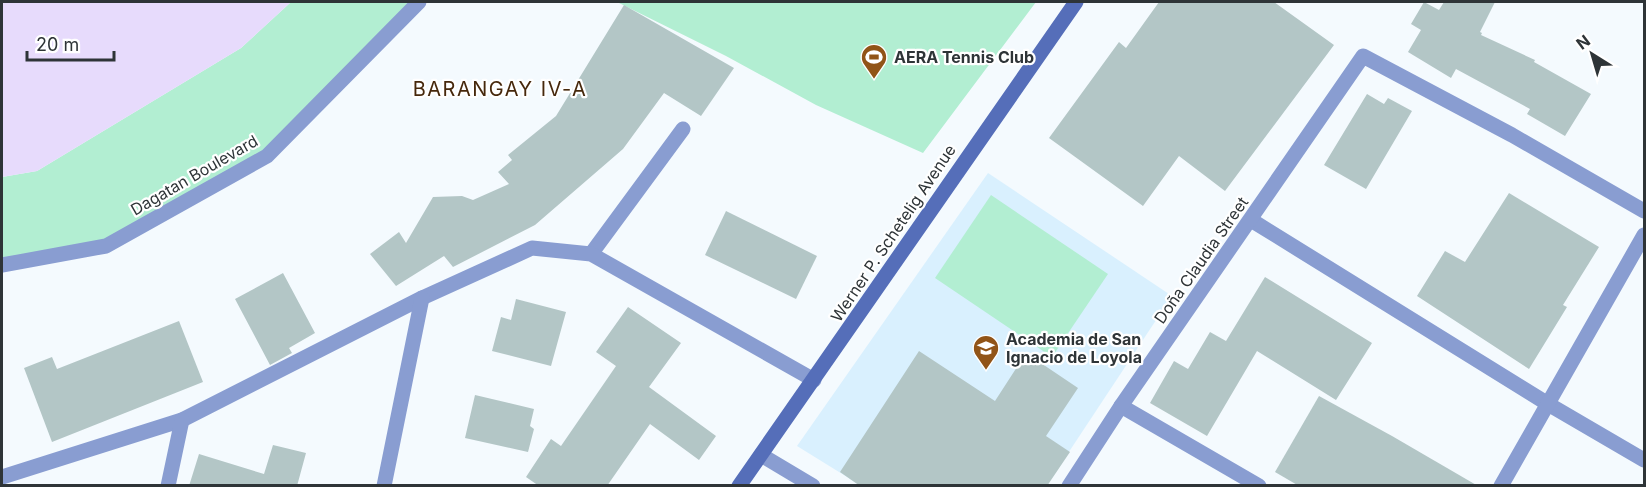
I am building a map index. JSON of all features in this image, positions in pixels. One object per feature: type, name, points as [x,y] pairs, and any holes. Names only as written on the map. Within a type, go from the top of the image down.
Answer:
[{"type":"main road","name":"Werner P. Schetelig Avenue","points":[[740,486],[1076,2]]},
{"type":"street","name":"Dagatan Boulevard","points":[[2,265],[106,246],[267,156],[419,2]]},
{"type":"street","name":"Doña Claudia Street","points":[[1069,486],[1121,406],[1364,56],[1512,135],[1644,211]]},
{"type":"street","points":[[591,254],[683,129]]},
{"type":"street","points":[[1251,220],[1548,404],[1644,460]]},
{"type":"street","points":[[1501,486],[1644,235]]},
{"type":"street","points":[[2,477],[182,420],[422,298],[532,248],[591,254],[814,380]]},
{"type":"street","points":[[384,486],[422,298]]},
{"type":"street","points":[[1121,406],[1259,486]]},
{"type":"street","points":[[168,486],[182,420]]},
{"type":"street","points":[[760,455],[813,486]]},
{"type":"shaded area","points":[[2,2],[291,2],[241,48],[37,171],[2,177]]},
{"type":"shaded area","name":"Academia de San Ignacio de Loyola","points":[[988,173],[1172,296],[1047,485],[860,485],[797,446]]},
{"type":"green space","points":[[291,2],[419,2],[267,156],[106,246],[2,263],[2,177],[37,171],[241,48]]},
{"type":"green space","name":"AERA Tennis Club","points":[[617,2],[1036,2],[923,153],[816,105],[726,56]]},
{"type":"green space","points":[[991,195],[1108,274],[1052,357],[935,278]]},
{"type":"building","points":[[1159,2],[1274,2],[1334,45],[1225,191],[1179,156],[1143,206],[1049,138],[1119,42],[1126,48]]},
{"type":"building","points":[[1424,2],[1439,10],[1444,2],[1495,2],[1480,32],[1481,35],[1535,60],[1534,62],[1591,94],[1565,136],[1527,114],[1530,109],[1456,69],[1451,78],[1408,52],[1421,30],[1411,24]]},
{"type":"building","points":[[624,5],[734,68],[701,116],[664,93],[623,149],[535,225],[453,267],[444,256],[396,286],[370,254],[399,232],[406,243],[433,197],[462,196],[473,200],[509,184],[498,172],[512,160],[508,155],[556,116]]},
{"type":"building","points":[[1367,94],[1384,104],[1388,98],[1412,111],[1366,189],[1324,165]]},
{"type":"building","points":[[1509,193],[1599,247],[1563,305],[1567,307],[1529,369],[1417,296],[1445,251],[1465,262]]},
{"type":"building","points":[[726,211],[817,256],[796,299],[705,255]]},
{"type":"building","points":[[283,273],[315,333],[289,348],[292,353],[270,365],[235,299]]},
{"type":"building","points":[[1265,277],[1372,343],[1336,400],[1257,351],[1207,436],[1150,403],[1174,361],[1188,369],[1210,332],[1226,341]]},
{"type":"building","points":[[516,299],[566,312],[551,366],[492,351],[501,317],[511,320]]},
{"type":"building","points":[[628,307],[681,343],[649,387],[716,436],[699,460],[650,424],[607,486],[539,486],[526,477],[551,439],[561,446],[616,366],[596,352]]},
{"type":"building","points":[[179,321],[203,382],[52,442],[24,368],[52,357],[57,369]]},
{"type":"building","points":[[919,351],[995,401],[1026,353],[1078,388],[1046,436],[1070,452],[1047,486],[860,486],[840,472]]},
{"type":"building","points":[[475,395],[534,409],[530,426],[534,429],[528,452],[465,438]]},
{"type":"building","points":[[1319,396],[1478,486],[1299,486],[1275,472]]},
{"type":"building","points":[[273,445],[306,453],[297,486],[189,486],[199,454],[264,474]]},
{"type":"place","name":"AERA Tennis Club","points":[[874,80]]},
{"type":"place","name":"Academia de San Ignacio de Loyola","points":[[986,371]]},
{"type":"district","name":"BARANGAY IV-A","points":[[500,89]]}]
